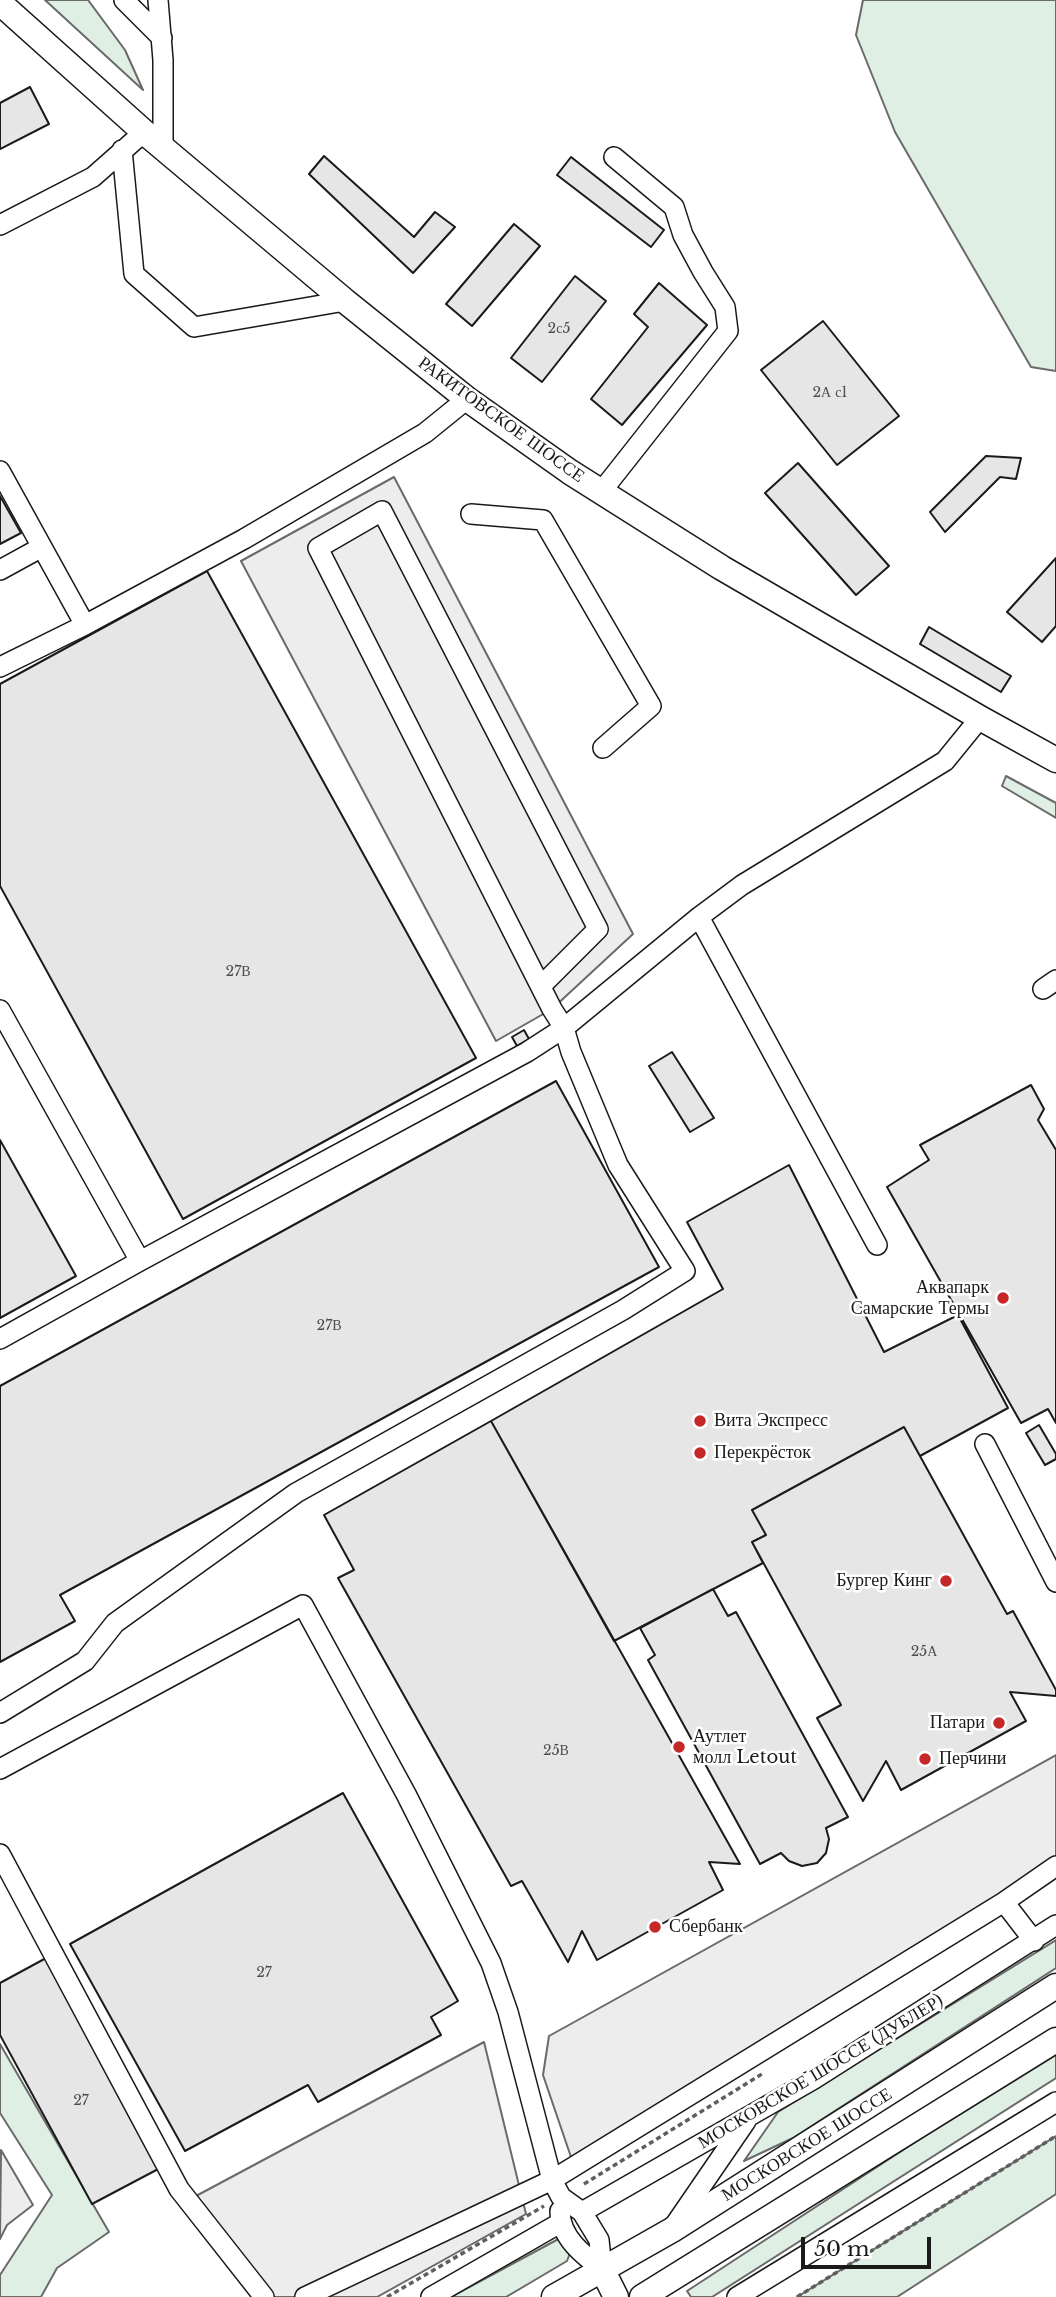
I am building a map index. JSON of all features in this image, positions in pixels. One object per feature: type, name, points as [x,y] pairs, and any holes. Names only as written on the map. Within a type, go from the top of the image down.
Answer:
[{"type":"main road","name":"РАКИТОВСКОЕ ШОССЕ","points":[[0,3],[144,132],[345,301],[467,399],[601,492],[722,568],[1056,760]]},
{"type":"main road","name":"МОСКОВСКОЕ ШОССЕ","points":[[554,2297],[672,2230],[1056,1986]]},
{"type":"main road","points":[[642,2297],[1056,2040]]},
{"type":"main road","points":[[603,2269],[616,2297]]},
{"type":"street","points":[[124,0],[162,38]]},
{"type":"street","points":[[158,0],[162,38],[163,148]]},
{"type":"street","points":[[0,225],[93,177],[144,132]]},
{"type":"street","points":[[122,150],[134,274],[194,327],[345,301]]},
{"type":"street","points":[[601,492],[728,331],[725,307],[683,235],[674,207],[614,157]]},
{"type":"street","points":[[0,667],[85,625],[244,539],[425,433],[467,399]]},
{"type":"street","points":[[0,471],[85,625]]},
{"type":"street","points":[[0,1713],[85,1661],[115,1623],[296,1493],[623,1310],[685,1271],[618,1164],[571,1052],[564,1028],[541,986],[318,548],[382,511],[597,929],[541,986]]},
{"type":"street","points":[[471,514],[544,520],[651,706],[603,748]]},
{"type":"street","points":[[0,570],[42,547]]},
{"type":"street","points":[[0,1339],[527,1052],[564,1028],[742,885],[945,761],[980,718]]},
{"type":"street","points":[[699,917],[877,1245]]},
{"type":"street","points":[[0,1010],[140,1261]]},
{"type":"street","points":[[985,1444],[1056,1582]]},
{"type":"street","points":[[0,1769],[303,1605],[443,1866],[491,1963],[508,2012],[556,2188],[560,2223],[579,2252],[603,2269]]},
{"type":"street","points":[[0,1854],[179,2189],[264,2297]]},
{"type":"street","points":[[305,2297],[556,2188],[1004,1902],[1056,1866]]},
{"type":"street","points":[[1004,1902],[1034,1941]]},
{"type":"street","name":"МОСКОВСКОЕ ШОССЕ (ДУБЛЕР)","points":[[582,2212],[814,2079],[1056,1925]]},
{"type":"street","points":[[737,2297],[1056,2102]]},
{"type":"street","points":[[672,2230],[748,2117]]},
{"type":"street","points":[[556,2188],[582,2212],[599,2240],[603,2269]]},
{"type":"street","points":[[431,2297],[560,2223]]},
{"type":"path","points":[[797,2297],[1056,2136]]},
{"type":"green space","points":[[45,0],[88,0],[125,50],[143,90]]},
{"type":"green space","points":[[863,0],[1056,0],[1056,371],[1031,367],[895,132],[856,35]]},
{"type":"green space","points":[[1006,776],[1056,803],[1056,818],[1002,786]]},
{"type":"green space","points":[[1056,1940],[1056,1968],[793,2138],[744,2161],[778,2112]]},
{"type":"green space","points":[[0,2044],[109,2232],[57,2268],[41,2297],[0,2297],[0,2275],[52,2195],[0,2113]]},
{"type":"green space","points":[[1056,2050],[1056,2078],[712,2297],[691,2297],[687,2291]]},
{"type":"green space","points":[[1056,2136],[1056,2194],[897,2297],[797,2297]]},
{"type":"green space","points":[[564,2236],[570,2253],[567,2261],[506,2297],[451,2297]]},
{"type":"shaded area","points":[[394,477],[633,934],[552,1009],[496,1041],[241,561]]},
{"type":"shaded area","points":[[1056,1755],[1056,1863],[572,2160],[543,2075],[549,2036]]},
{"type":"shaded area","points":[[484,2042],[526,2214],[377,2297],[273,2297],[196,2196]]},
{"type":"shaded area","points":[[1,2150],[33,2205],[7,2225],[0,2239]]},
{"type":"building","points":[[30,87],[49,124],[0,149],[0,103]]},
{"type":"building","points":[[324,156],[414,237],[435,212],[455,227],[413,273],[309,174]]},
{"type":"building","points":[[571,157],[664,230],[651,247],[557,175]]},
{"type":"building","points":[[514,224],[540,246],[472,326],[446,304]]},
{"type":"building","points":[[575,276],[606,301],[542,382],[511,358]]},
{"type":"building","points":[[659,283],[707,325],[622,425],[591,399],[648,327],[634,314]]},
{"type":"building","points":[[823,321],[899,416],[837,465],[761,370]]},
{"type":"building","points":[[986,456],[1021,458],[1016,479],[1000,477],[945,532],[930,512]]},
{"type":"building","points":[[798,463],[889,566],[856,595],[765,493]]},
{"type":"building","points":[[0,496],[21,533],[0,544]]},
{"type":"building","points":[[1056,558],[1056,626],[1042,642],[1007,612]]},
{"type":"building","points":[[207,571],[476,1058],[183,1219],[0,886],[0,684]]},
{"type":"building","points":[[929,627],[1011,676],[1001,692],[920,644]]},
{"type":"building","points":[[524,1030],[529,1039],[517,1046],[512,1037]]},
{"type":"building","points":[[672,1052],[714,1118],[690,1132],[649,1066]]},
{"type":"building","points":[[556,1081],[659,1267],[60,1595],[75,1621],[0,1662],[0,1386]]},
{"type":"building","name":"Аквапарк Самарские Термы","points":[[1031,1085],[1044,1109],[1038,1120],[1056,1150],[1056,1423],[1048,1409],[1021,1423],[887,1187],[929,1160],[920,1145]]},
{"type":"building","points":[[0,1140],[76,1276],[0,1318]]},
{"type":"building","points":[[789,1165],[884,1352],[958,1315],[1008,1408],[920,1456],[904,1427],[752,1510],[766,1535],[752,1542],[763,1563],[614,1641],[491,1421],[723,1289],[687,1222]]},
{"type":"building","points":[[491,1421],[740,1864],[709,1862],[723,1890],[597,1960],[582,1931],[568,1962],[522,1881],[511,1886],[338,1578],[354,1570],[324,1515]]},
{"type":"building","points":[[1039,1425],[1056,1454],[1056,1459],[1045,1465],[1026,1433]]},
{"type":"building","points":[[904,1427],[1007,1614],[1013,1611],[1056,1690],[1056,1696],[1010,1692],[1026,1721],[901,1790],[886,1761],[863,1801],[817,1718],[841,1705],[752,1542],[766,1535],[752,1510]]},
{"type":"building","points":[[713,1589],[728,1616],[736,1612],[848,1817],[826,1828],[829,1839],[826,1853],[817,1863],[802,1866],[789,1861],[781,1853],[760,1864],[648,1660],[655,1655],[640,1628]]},
{"type":"building","points":[[343,1793],[458,2001],[431,2017],[441,2035],[318,2102],[308,2085],[185,2151],[70,1944]]},
{"type":"building","points":[[48,1957],[162,2167],[92,2204],[0,2035],[0,1983]]},
{"type":"place","name":"Аквапарк Самарские Термы","points":[[1003,1298]]},
{"type":"place","name":"Вита Экспресс","points":[[700,1421]]},
{"type":"place","name":"Перекрёсток","points":[[700,1453]]},
{"type":"place","name":"Бургер Кинг","points":[[946,1581]]},
{"type":"place","name":"Патари","points":[[999,1723]]},
{"type":"place","name":"Аутлет молл Letout","points":[[679,1747]]},
{"type":"place","name":"Перчини","points":[[925,1759]]},
{"type":"place","name":"Сбербанк","points":[[655,1927]]}]
